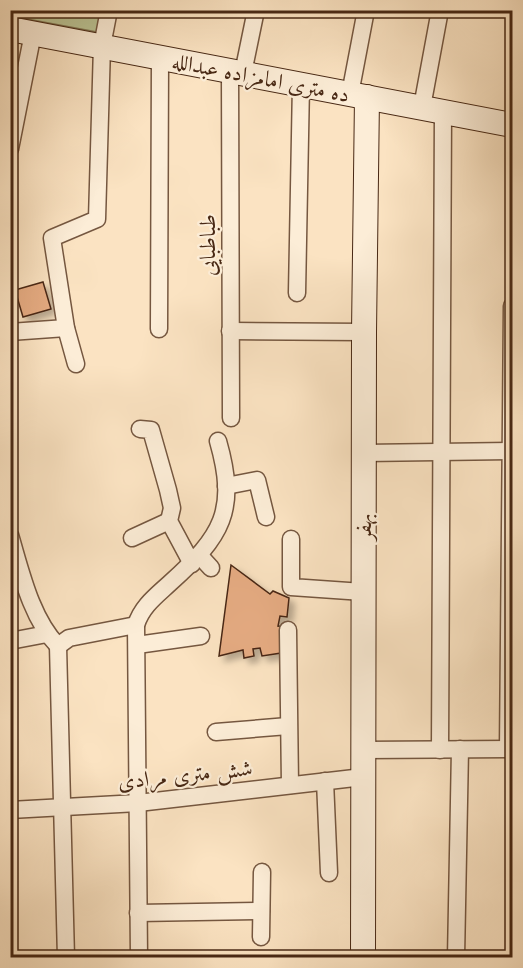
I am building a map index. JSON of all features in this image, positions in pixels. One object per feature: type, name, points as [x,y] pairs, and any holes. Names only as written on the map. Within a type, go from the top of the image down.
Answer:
[{"type":"street","points":[[76,364],[66,328],[52,238],[97,219],[102,46],[109,10]]},
{"type":"street","name":"طباطبایی","points":[[231,418],[230,331],[237,72],[256,10]]},
{"type":"street","points":[[359,95],[366,10]]},
{"type":"street","points":[[440,10],[432,109],[443,452],[440,750]]},
{"type":"street","points":[[10,148],[22,31]]},
{"type":"street","name":"ده متری امامزاده عبدالله","points":[[22,31],[513,125]]},
{"type":"street","points":[[159,329],[160,58]]},
{"type":"street","points":[[297,293],[301,84]]},
{"type":"street","name":"بهفر","points":[[359,95],[364,332],[363,957]]},
{"type":"street","points":[[363,750],[510,749],[513,306]]},
{"type":"street","points":[[10,332],[66,328]]},
{"type":"street","points":[[230,331],[364,332]]},
{"type":"street","points":[[140,429],[151,430],[153,435],[168,490],[171,508],[170,521],[201,563]]},
{"type":"street","points":[[139,957],[136,625],[140,612],[148,602],[201,563],[218,532],[225,513],[226,486],[218,441]]},
{"type":"street","points":[[363,453],[512,451]]},
{"type":"street","points":[[226,486],[257,480],[266,517]]},
{"type":"street","points":[[132,538],[170,521]]},
{"type":"street","points":[[10,535],[18,586],[52,640],[62,807],[66,957]]},
{"type":"street","points":[[291,539],[291,587],[363,592]]},
{"type":"street","points":[[10,641],[69,638],[136,625]]},
{"type":"street","points":[[288,630],[290,786]]},
{"type":"street","points":[[137,645],[201,636]]},
{"type":"street","points":[[216,732],[288,726]]},
{"type":"street","points":[[456,957],[460,749]]},
{"type":"street","name":"شش متری مرادی","points":[[10,810],[138,803],[363,777]]},
{"type":"street","points":[[325,781],[329,873]]},
{"type":"street","points":[[261,937],[262,872]]},
{"type":"street","points":[[138,914],[261,911]]},
{"type":"green space","points":[[10,11],[100,11],[97,32],[11,16]]},
{"type":"building","points":[[43,282],[51,309],[23,317],[15,290]]},
{"type":"building","points":[[231,565],[270,594],[273,591],[289,598],[287,617],[280,616],[278,626],[285,627],[281,653],[262,656],[260,648],[253,649],[254,656],[244,658],[243,650],[219,656]]}]
